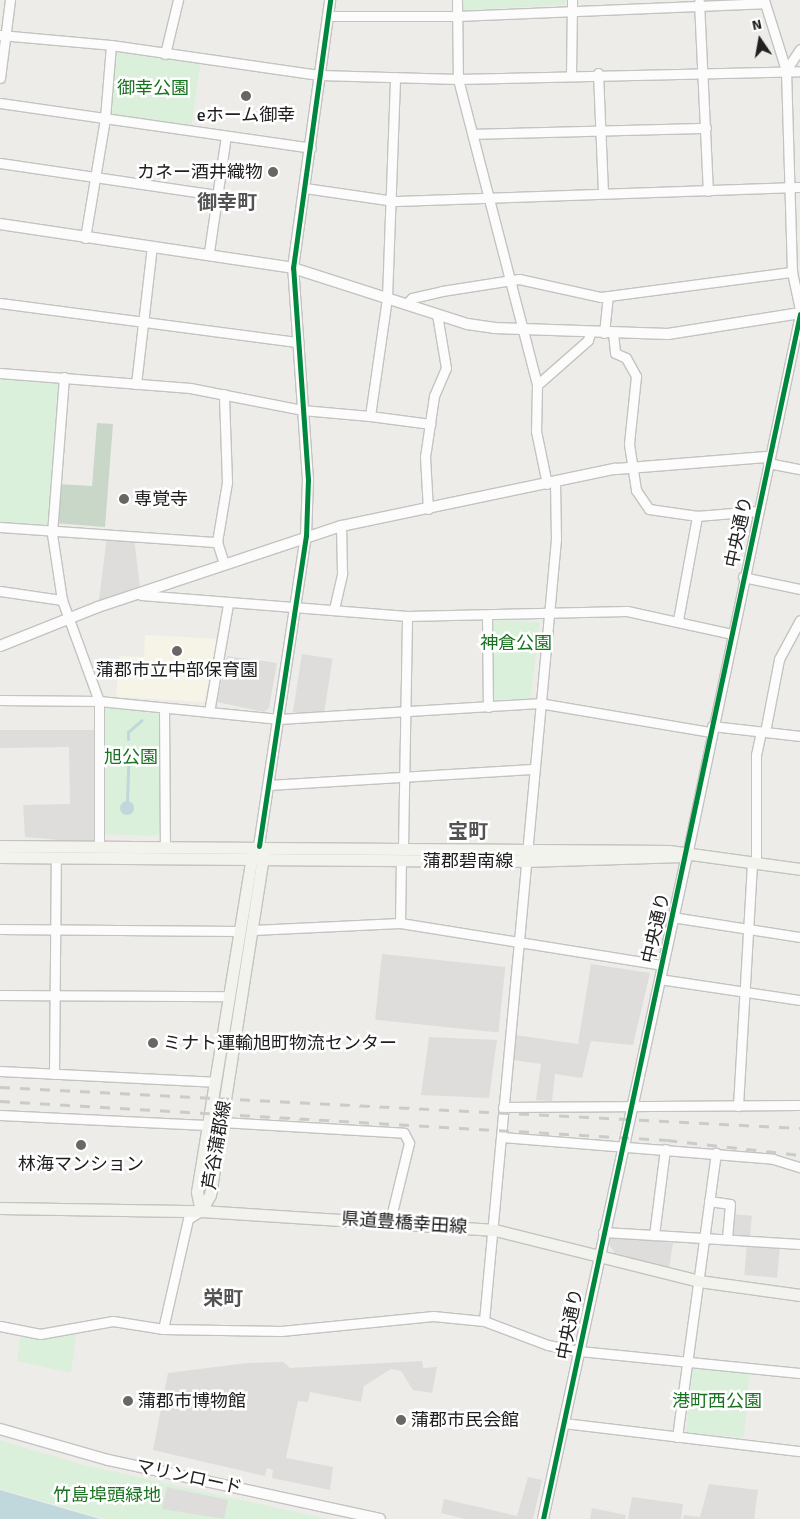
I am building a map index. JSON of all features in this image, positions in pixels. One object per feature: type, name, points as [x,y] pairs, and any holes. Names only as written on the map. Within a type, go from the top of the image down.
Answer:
[{"type":"main road","points":[[0,846],[259,846],[265,861]]},
{"type":"main road","name":"蒲郡碧南線","points":[[259,846],[525,861],[669,860],[687,856]]},
{"type":"main road","name":"芦谷蒲郡線","points":[[201,1212],[197,1192],[206,1126],[249,860],[259,846]]},
{"type":"main road","name":"蒲郡碧南線","points":[[249,860],[265,861],[528,849],[687,856],[800,869]]},
{"type":"main road","points":[[0,857],[249,860]]},
{"type":"main road","name":"芦谷蒲郡線","points":[[201,1212],[210,1195],[265,861]]},
{"type":"main road","name":"県道豊橋幸田線","points":[[0,1208],[201,1212],[390,1221],[495,1230],[699,1281],[800,1295]]},
{"type":"street","points":[[0,78],[3,35],[10,0]]},
{"type":"street","points":[[165,54],[178,0]]},
{"type":"street","points":[[259,846],[298,606],[306,536],[302,410],[293,268],[330,0],[325,0]]},
{"type":"street","points":[[457,0],[458,79],[508,280],[537,385],[536,430],[551,483],[557,524],[532,768],[528,849],[525,861],[503,1107],[495,1230],[484,1321]]},
{"type":"street","points":[[572,0],[572,75]]},
{"type":"street","points":[[328,16],[457,16],[764,1]]},
{"type":"street","name":"中央通り","points":[[543,1519],[597,1257],[687,856],[711,729],[800,313],[792,272],[786,70],[764,1]]},
{"type":"street","points":[[699,3],[704,72],[708,191]]},
{"type":"street","points":[[3,35],[111,45],[319,75],[458,79],[598,73],[800,71]]},
{"type":"street","points":[[85,238],[105,118],[111,45]]},
{"type":"street","points":[[786,70],[800,49]]},
{"type":"street","points":[[598,73],[603,193]]},
{"type":"street","points":[[370,416],[387,298],[394,201],[395,77]]},
{"type":"street","points":[[0,103],[311,148]]},
{"type":"street","points":[[473,134],[706,128]]},
{"type":"street","points":[[209,252],[226,136]]},
{"type":"street","points":[[0,163],[217,195]]},
{"type":"street","points":[[305,188],[394,201],[488,196],[800,187]]},
{"type":"street","points":[[0,224],[85,238],[209,252],[293,268],[467,324],[521,330],[590,333],[678,333],[800,313]]},
{"type":"street","points":[[136,384],[145,323],[152,246]]},
{"type":"street","points":[[406,304],[412,298],[442,291],[519,278],[608,296],[792,272]]},
{"type":"street","points":[[608,296],[609,333],[615,353],[626,358],[636,376],[629,444],[631,467],[636,490],[649,509],[697,516],[757,510]]},
{"type":"street","points":[[0,303],[298,342]]},
{"type":"street","points":[[428,509],[425,457],[430,424],[446,368],[437,314]]},
{"type":"street","points":[[537,385],[588,340],[590,333]]},
{"type":"street","points":[[0,373],[64,377],[224,394],[302,410],[430,424]]},
{"type":"street","points":[[64,377],[52,534],[62,600],[99,701],[99,847]]},
{"type":"street","points":[[224,394],[227,482],[217,542],[224,563]]},
{"type":"street","points":[[0,646],[69,621],[98,607],[141,595],[224,563],[341,526],[631,467],[768,460],[800,469]]},
{"type":"street","points":[[678,620],[697,516]]},
{"type":"street","points":[[334,609],[342,573],[341,526]]},
{"type":"street","points":[[0,527],[52,534],[217,542]]},
{"type":"street","points":[[743,577],[800,589]]},
{"type":"street","points":[[0,590],[62,600]]},
{"type":"street","points":[[141,595],[228,604],[298,606],[407,616],[487,616],[547,611],[627,611],[678,620],[732,634]]},
{"type":"street","points":[[209,712],[228,604]]},
{"type":"street","points":[[400,923],[407,616]]},
{"type":"street","points":[[487,616],[488,707]]},
{"type":"street","points":[[738,1106],[754,864],[756,756],[779,659],[797,636],[800,620]]},
{"type":"street","points":[[0,700],[99,701],[279,719],[539,703],[711,729],[800,736]]},
{"type":"street","points":[[164,708],[165,846]]},
{"type":"street","points":[[270,785],[532,768]]},
{"type":"street","points":[[54,1074],[56,858]]},
{"type":"street","points":[[672,918],[800,937]]},
{"type":"street","points":[[253,930],[400,923],[662,965]]},
{"type":"street","points":[[0,929],[238,931]]},
{"type":"street","points":[[658,979],[800,1000]]},
{"type":"street","points":[[0,995],[227,996]]},
{"type":"street","points":[[0,1071],[214,1082]]},
{"type":"street","points":[[503,1107],[631,1109],[800,1105]]},
{"type":"street","points":[[0,1115],[206,1126]]},
{"type":"street","points":[[221,1122],[404,1133],[409,1142],[390,1221]]},
{"type":"street","points":[[502,1137],[773,1158],[800,1167]]},
{"type":"street","points":[[654,1235],[665,1149]]},
{"type":"street","points":[[677,1437],[699,1281],[702,1239],[710,1201],[716,1153]]},
{"type":"street","points":[[710,1201],[730,1204],[727,1238]]},
{"type":"street","points":[[163,1329],[188,1219],[201,1212]]},
{"type":"street","points":[[603,1232],[702,1239],[727,1238],[800,1244]]},
{"type":"street","points":[[0,1326],[40,1334],[113,1321],[163,1329],[281,1331],[433,1316],[484,1321],[548,1345],[579,1350],[800,1372]]},
{"type":"street","points":[[564,1423],[800,1451]]},
{"type":"street","name":"マリンロード","points":[[0,1428],[108,1460],[380,1519]]},
{"type":"shaded area","points":[[107,536],[134,538],[141,595],[98,607]]},
{"type":"shaded area","points":[[145,635],[218,639],[204,702],[116,697],[119,656],[144,657]]},
{"type":"shaded area","points":[[302,654],[333,659],[323,717],[293,712]]},
{"type":"shaded area","points":[[227,656],[277,663],[269,708],[264,712],[217,702]]},
{"type":"shaded area","points":[[0,730],[94,730],[96,843],[25,837],[23,805],[70,804],[69,747],[0,748]]},
{"type":"shaded area","points":[[382,954],[505,967],[498,1033],[375,1020]]},
{"type":"shaded area","points":[[591,964],[650,973],[633,1045],[591,1041],[582,1078],[555,1074],[552,1101],[536,1100],[541,1064],[513,1060],[515,1035],[578,1044]]},
{"type":"shaded area","points":[[429,1037],[497,1040],[489,1098],[421,1095]]},
{"type":"shaded area","points":[[731,1214],[752,1216],[750,1237],[729,1235]]},
{"type":"shaded area","points":[[611,1235],[673,1243],[669,1269],[616,1256],[609,1244]]},
{"type":"shaded area","points":[[747,1244],[780,1247],[777,1278],[744,1275]]},
{"type":"shaded area","points":[[422,1361],[423,1368],[437,1367],[432,1393],[413,1390],[401,1371],[391,1369],[364,1386],[361,1402],[310,1392],[308,1402],[298,1401],[286,1458],[333,1467],[330,1490],[272,1478],[273,1470],[267,1468],[265,1476],[153,1450],[168,1373],[247,1363],[283,1362],[290,1368]]},
{"type":"shaded area","points":[[528,1477],[542,1480],[533,1519],[465,1519],[441,1513],[444,1499],[517,1516]]},
{"type":"shaded area","points":[[709,1484],[758,1490],[754,1519],[683,1519],[684,1515],[700,1517]]},
{"type":"shaded area","points":[[167,1487],[228,1500],[224,1519],[162,1509]]},
{"type":"shaded area","points":[[632,1497],[683,1504],[681,1519],[628,1519]]},
{"type":"shaded area","points":[[592,1508],[626,1515],[625,1519],[590,1519]]},
{"type":"green space","points":[[462,0],[567,0],[564,5],[464,10]]},
{"type":"green space","name":"御幸公園","points":[[111,45],[201,58],[191,130],[101,117]]},
{"type":"green space","points":[[0,373],[64,377],[52,534],[0,527]]},
{"type":"green space","points":[[97,423],[113,424],[105,527],[54,523],[57,484],[92,486]]},
{"type":"green space","name":"神倉公園","points":[[494,620],[540,622],[530,700],[493,699]]},
{"type":"green space","name":"旭公園","points":[[107,707],[159,714],[159,834],[155,836],[103,834],[103,711]]},
{"type":"green space","points":[[77,1328],[71,1373],[17,1361],[21,1330],[40,1334]]},
{"type":"green space","name":"港町西公園","points":[[692,1365],[750,1370],[744,1438],[686,1433]]},
{"type":"green space","name":"竹島埠頭緑地","points":[[0,1440],[83,1465],[328,1519],[105,1519],[0,1489]]},
{"type":"water","points":[[116,753],[139,753],[139,756],[128,764]]},
{"type":"water","points":[[124,801],[130,801],[134,808],[130,815],[124,815],[120,811],[120,805]]},
{"type":"water","points":[[0,1490],[100,1519],[0,1519]]},
{"type":"waterway","points":[[128,739],[128,732],[142,720]]},
{"type":"waterway","points":[[127,801],[128,764]]},
{"type":"railway","points":[[0,1087],[800,1128]]},
{"type":"railway","points":[[0,1101],[667,1140],[800,1155]]},
{"type":"cycle path","points":[[259,846],[306,536],[308,480],[293,268],[330,0]]},
{"type":"cycle path","points":[[543,1519],[800,314]]},
{"type":"place","name":"eホーム御幸","points":[[246,96]]},
{"type":"place","name":"カネー酒井織物","points":[[273,172]]},
{"type":"place","name":"専覚寺","points":[[124,499]]},
{"type":"place","name":"蒲郡市立中部保育園","points":[[177,651]]},
{"type":"place","name":"ミナト運輸旭町物流センター","points":[[153,1043]]},
{"type":"place","name":"林海マンション","points":[[81,1145]]},
{"type":"place","name":"蒲郡市博物館","points":[[128,1401]]},
{"type":"place","name":"蒲郡市民会館","points":[[401,1420]]},
{"type":"district","name":"御幸町","points":[[227,202]]},
{"type":"district","name":"宝町","points":[[468,831]]},
{"type":"district","name":"栄町","points":[[223,1298]]}]
